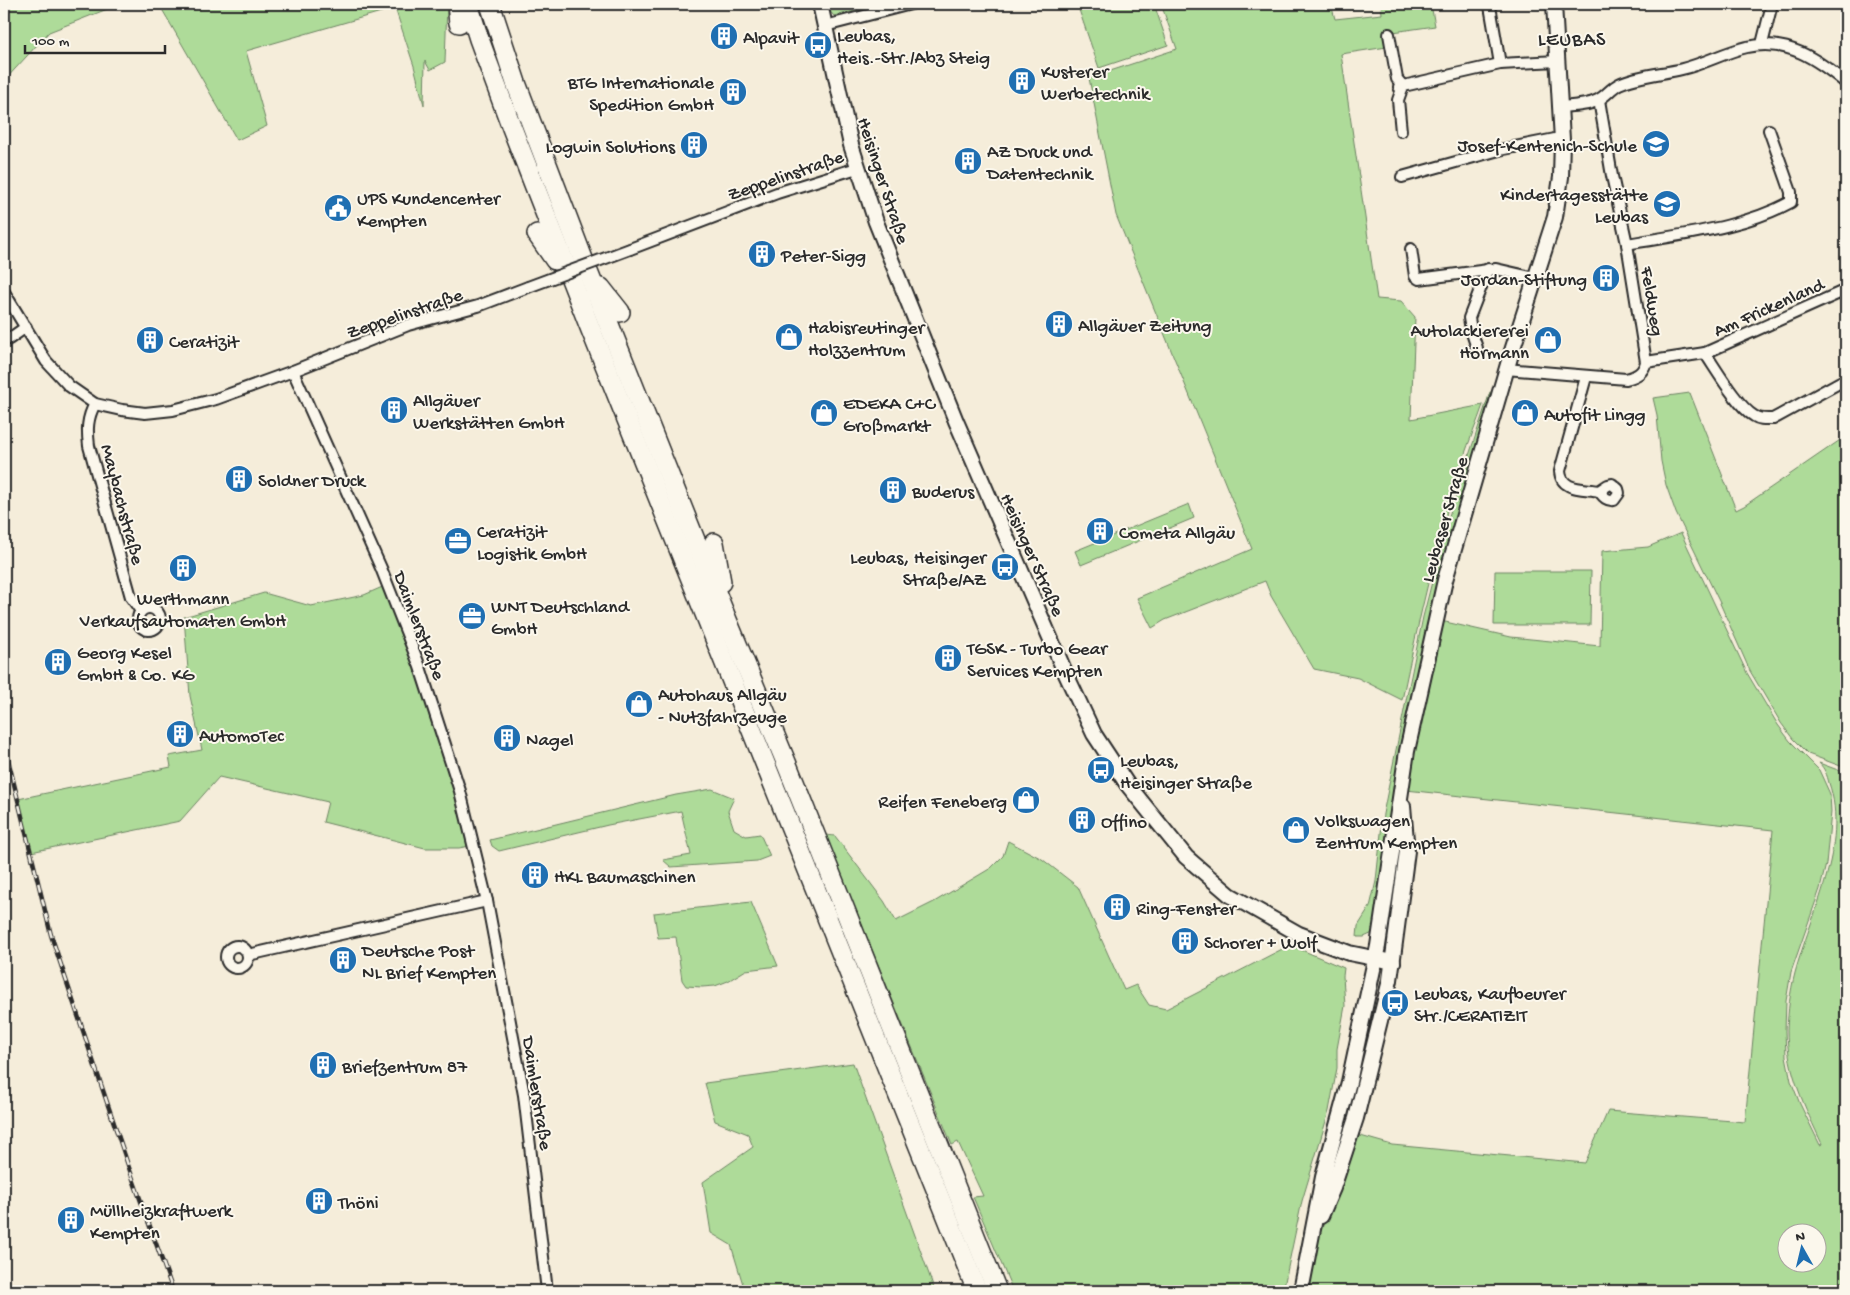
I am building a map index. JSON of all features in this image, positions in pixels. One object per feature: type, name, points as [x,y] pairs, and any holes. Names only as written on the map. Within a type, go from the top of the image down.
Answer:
[{"type":"highway","points":[[457,4],[459,24]]},
{"type":"highway","points":[[468,4],[512,128],[589,325],[768,775],[977,1291]]},
{"type":"highway","points":[[490,4],[516,82],[588,272],[997,1291]]},
{"type":"highway","points":[[538,234],[551,251],[589,325]]},
{"type":"highway","points":[[588,272],[620,312]]},
{"type":"highway","points":[[714,543],[727,620]]},
{"type":"main road","name":"Heisinger Straße","points":[[820,4],[857,168],[876,222],[956,420],[1065,672],[1094,734],[1143,806],[1186,857],[1230,894],[1299,934],[1349,953],[1393,962]]},
{"type":"main road","name":"Leubaser Straße","points":[[1312,1238],[1322,1177],[1349,1082],[1376,959],[1406,751],[1444,580],[1506,368],[1555,217],[1562,140],[1554,4]]},
{"type":"main road","points":[[1301,1291],[1312,1238],[1333,1188],[1356,1118],[1393,962],[1407,851],[1400,791]]},
{"type":"street","points":[[824,22],[910,4]]},
{"type":"street","points":[[1762,44],[1772,4]]},
{"type":"street","points":[[1490,6],[1500,64]]},
{"type":"street","points":[[1388,34],[1397,79],[1401,86],[1398,100],[1401,131]]},
{"type":"street","points":[[1561,107],[1587,104],[1599,100],[1619,84],[1632,79],[1683,69],[1745,47],[1762,44],[1780,46],[1800,52],[1821,62],[1846,83]]},
{"type":"street","points":[[1401,86],[1500,64],[1558,61]]},
{"type":"street","name":"Feldweg","points":[[1506,368],[1586,377],[1626,379],[1637,376],[1644,369],[1646,362],[1628,244],[1612,176],[1599,100]]},
{"type":"street","points":[[1628,244],[1748,221],[1791,202],[1791,192],[1769,130]]},
{"type":"street","points":[[1402,176],[1499,150],[1555,139],[1562,140]]},
{"type":"street","name":"Zeppelinstraße","points":[[4,292],[46,362],[69,386],[95,404],[146,413],[174,410],[216,399],[293,371],[408,325],[478,306],[777,193],[857,168]]},
{"type":"street","points":[[1411,249],[1415,276],[1419,279],[1488,269],[1496,269],[1535,278]]},
{"type":"street","points":[[1477,348],[1471,330],[1470,318],[1488,269]]},
{"type":"street","name":"Am Frickenland","points":[[1646,362],[1705,353],[1846,290]]},
{"type":"street","points":[[4,340],[9,339],[26,328]]},
{"type":"street","name":"Am Frickenland","points":[[1705,353],[1744,408],[1753,416],[1762,419],[1773,419],[1846,379]]},
{"type":"street","name":"Daimlerstraße","points":[[293,371],[381,568],[420,667],[460,791],[487,901],[524,1095],[547,1291]]},
{"type":"street","points":[[1586,377],[1560,471],[1560,479],[1564,484],[1572,487],[1599,491]]},
{"type":"street","name":"Maybachstraße","points":[[95,404],[87,427],[89,446],[131,597],[141,611]]},
{"type":"street","points":[[248,955],[487,901]]},
{"type":"green space","points":[[4,4],[120,4],[49,32],[4,81]]},
{"type":"green space","points":[[159,4],[447,4],[445,62],[430,70],[425,61],[424,105],[414,66],[395,8],[246,51],[267,126],[237,140]]},
{"type":"green space","points":[[826,4],[884,4],[834,16]]},
{"type":"green space","points":[[1077,4],[1154,4],[1168,45],[1099,68]]},
{"type":"green space","points":[[1161,4],[1331,4],[1335,19],[1382,14],[1381,4],[1431,4],[1435,26],[1386,33],[1387,47],[1341,54],[1377,299],[1401,301],[1415,317],[1411,419],[1483,405],[1463,459],[1445,519],[1422,609],[1402,700],[1358,678],[1314,669],[1271,596],[1265,581],[1165,620],[1152,628],[1137,598],[1252,549],[1116,215],[1089,78],[1177,49]]},
{"type":"green space","points":[[1490,392],[1495,393],[1463,494],[1375,932],[1364,937],[1357,937],[1358,926],[1370,907],[1376,881],[1383,814],[1423,617],[1448,519]]},
{"type":"green space","points":[[1690,393],[1736,510],[1846,436],[1846,768],[1808,754],[1781,723],[1750,671],[1719,601],[1676,513],[1666,485],[1661,461],[1657,415],[1653,398]]},
{"type":"green space","points":[[1189,504],[1194,518],[1081,565],[1075,551]]},
{"type":"green space","points":[[1681,533],[1747,673],[1778,725],[1790,741],[1819,770],[1830,794],[1831,812],[1826,864],[1820,889],[1791,972],[1786,1001],[1785,1031],[1786,1056],[1791,1081],[1820,1145],[1822,1144],[1803,1103],[1794,1075],[1790,1060],[1787,1023],[1795,973],[1826,879],[1835,830],[1834,806],[1829,783],[1826,772],[1819,763],[1846,773],[1846,1291],[1308,1291],[1318,1239],[1357,1135],[1392,1145],[1585,1163],[1608,1111],[1745,1122],[1773,830],[1406,790],[1441,621],[1511,637],[1600,646],[1602,551],[1648,547]]},
{"type":"green space","points":[[1495,571],[1591,571],[1590,625],[1494,625]]},
{"type":"green space","points":[[387,585],[475,845],[459,848],[425,848],[323,822],[328,802],[219,777],[180,821],[31,852],[18,799],[171,767],[169,756],[202,750],[190,696],[184,617],[264,593],[311,606],[364,595]]},
{"type":"green space","points":[[712,789],[734,798],[728,811],[734,829],[746,836],[760,834],[770,856],[757,861],[671,867],[663,860],[691,855],[681,811],[608,825],[499,851],[492,846],[490,840],[676,795]]},
{"type":"green space","points":[[825,835],[835,836],[884,901],[896,921],[934,902],[991,868],[1003,856],[1008,841],[1042,859],[1078,887],[1124,990],[1136,985],[1149,1005],[1166,1009],[1290,945],[1344,968],[1345,1006],[1329,1111],[1302,1201],[1283,1291],[1013,1291],[973,1197],[983,1196],[958,1142],[952,1145]]},
{"type":"green space","points":[[751,902],[778,966],[746,970],[728,981],[715,986],[686,986],[682,980],[676,937],[658,938],[654,913]]},
{"type":"green space","points":[[853,1063],[935,1291],[745,1291],[731,1245],[711,1233],[703,1182],[753,1147],[748,1134],[715,1121],[705,1083]]},
{"type":"railway","points":[[4,743],[51,935],[128,1165],[173,1291]]},
{"type":"place","name":"Alpavit","points":[[724,36]]},
{"type":"place","name":"Leubas, Heis.-Str./Abz Steig","points":[[818,45]]},
{"type":"place","name":"Kusterer Werbetechnik","points":[[1022,81]]},
{"type":"place","name":"BTG Internationale Spedition GmbH","points":[[733,92]]},
{"type":"place","name":"Josef-Kentenich-Schule","points":[[1656,144]]},
{"type":"place","name":"Logwin Solutions","points":[[694,145]]},
{"type":"place","name":"AZ Druck und Datentechnik","points":[[968,161]]},
{"type":"place","name":"Kindertagesstätte Leubas","points":[[1667,204]]},
{"type":"place","name":"UPS Kundencenter Kempten","points":[[338,208]]},
{"type":"place","name":"Peter-Sigg","points":[[762,254]]},
{"type":"place","name":"Jordan-Stiftung","points":[[1606,278]]},
{"type":"place","name":"Allgäuer Zeitung","points":[[1059,324]]},
{"type":"place","name":"Habisreutinger Holzzentrum","points":[[789,337]]},
{"type":"place","name":"Ceratizit","points":[[150,340]]},
{"type":"place","name":"Autolackiererei Hörmann","points":[[1548,340]]},
{"type":"place","name":"Allgäuer Werkstätten GmbH","points":[[394,410]]},
{"type":"place","name":"EDEKA C+C Großmarkt","points":[[824,413]]},
{"type":"place","name":"Autofit Lingg","points":[[1525,413]]},
{"type":"place","name":"Soldner Druck","points":[[239,479]]},
{"type":"place","name":"Buderus","points":[[893,490]]},
{"type":"place","name":"Cometa Allgäu","points":[[1100,531]]},
{"type":"place","name":"Ceratizit Logistik GmbH","points":[[458,541]]},
{"type":"place","name":"Leubas, Heisinger Straße/AZ","points":[[1005,567]]},
{"type":"place","name":"Werthmann Verkaufsautomaten GmbH","points":[[183,568]]},
{"type":"place","name":"WNT Deutschland GmbH","points":[[472,616]]},
{"type":"place","name":"TGSK - Turbo Gear Services Kempten","points":[[948,658]]},
{"type":"place","name":"Georg Kesel GmbH & Co. KG","points":[[58,662]]},
{"type":"place","name":"Autohaus Allgäu - Nutzfahrzeuge","points":[[639,704]]},
{"type":"place","name":"AutomoTec","points":[[180,734]]},
{"type":"place","name":"Nagel","points":[[507,738]]},
{"type":"place","name":"Leubas, Heisinger Straße","points":[[1101,770]]},
{"type":"place","name":"Reifen Feneberg","points":[[1026,800]]},
{"type":"place","name":"Offino","points":[[1082,820]]},
{"type":"place","name":"Volkswagen Zentrum Kempten","points":[[1296,830]]},
{"type":"place","name":"HKL Baumaschinen","points":[[535,875]]},
{"type":"place","name":"Ring-Fenster","points":[[1117,907]]},
{"type":"place","name":"Schorer + Wolf","points":[[1185,941]]},
{"type":"place","name":"Deutsche Post NL Brief Kempten","points":[[343,960]]},
{"type":"place","name":"Leubas, Kaufbeurer Str./CERATIZIT","points":[[1395,1003]]},
{"type":"place","name":"Briefzentrum 87","points":[[323,1065]]},
{"type":"place","name":"Thöni","points":[[319,1201]]},
{"type":"place","name":"Müllheizkraftwerk Kempten","points":[[71,1220]]},
{"type":"district","name":"LEUBAS","points":[[1572,38]]}]
